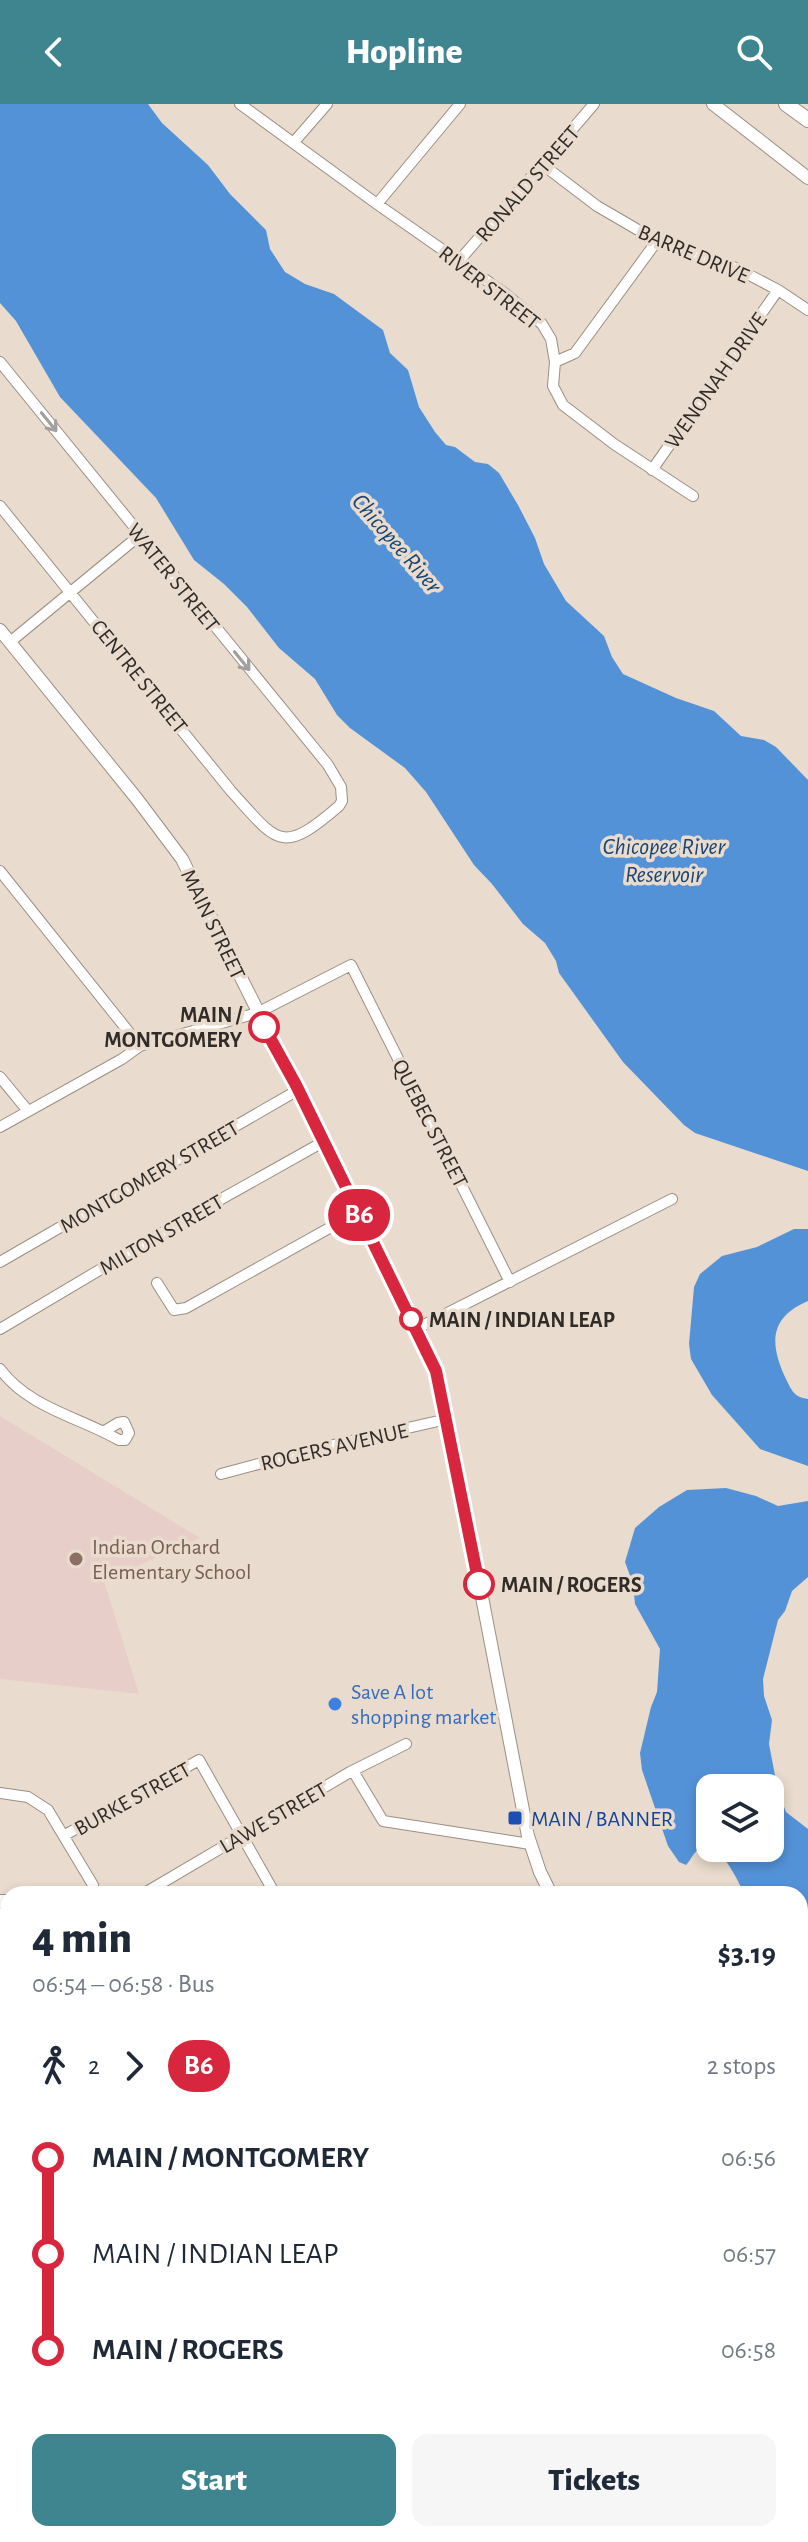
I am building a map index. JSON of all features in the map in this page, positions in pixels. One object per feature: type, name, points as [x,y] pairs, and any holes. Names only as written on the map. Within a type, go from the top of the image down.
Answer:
[{"type":"highway","points":[[786,104],[808,120]]},
{"type":"main road","points":[[713,104],[808,178]]},
{"type":"main road","name":"MAIN STREET","points":[[0,630],[182,859],[436,1371],[530,1844],[548,1886]]},
{"type":"street","name":"RIVER STREET","points":[[240,104],[542,324],[551,339],[555,362],[553,386],[563,405],[693,496]]},
{"type":"street","points":[[294,142],[327,104]]},
{"type":"street","points":[[377,204],[460,104]]},
{"type":"street","name":"RONALD STREET","points":[[459,261],[594,104]]},
{"type":"street","name":"BARRE DRIVE","points":[[543,165],[597,206],[657,241],[736,268],[808,310]]},
{"type":"street","points":[[555,362],[575,353],[657,241]]},
{"type":"street","name":"WENONAH DRIVE","points":[[652,470],[778,290]]},
{"type":"street","name":"WATER STREET","points":[[0,362],[328,765],[343,794],[339,806],[298,837],[285,838]]},
{"type":"street","name":"CENTRE STREET","points":[[0,506],[231,791],[267,828],[285,838]]},
{"type":"street","points":[[10,642],[140,535]]},
{"type":"street","points":[[0,871],[140,1046]]},
{"type":"street","name":"QUEBEC STREET","points":[[257,1013],[351,965],[510,1282]]},
{"type":"street","points":[[0,1127],[140,1046],[257,1013]]},
{"type":"street","points":[[0,1077],[28,1111]]},
{"type":"street","name":"MONTGOMERY STREET","points":[[0,1262],[298,1090]]},
{"type":"street","name":"MILTON STREET","points":[[0,1329],[323,1142]]},
{"type":"street","points":[[416,1329],[672,1199]]},
{"type":"street","points":[[157,1283],[174,1310],[186,1308],[358,1212]]},
{"type":"street","points":[[0,1369],[20,1390],[71,1419],[103,1432]]},
{"type":"street","name":"ROGERS AVENUE","points":[[221,1474],[447,1419]]},
{"type":"street","name":"LAWE STREET","points":[[156,1886],[353,1771],[406,1744]]},
{"type":"street","name":"BURKE STREET","points":[[65,1835],[199,1760],[242,1835]]},
{"type":"street","points":[[353,1771],[383,1821],[530,1844]]},
{"type":"street","points":[[0,1793],[35,1800],[48,1810],[93,1886]]},
{"type":"street","points":[[242,1835],[271,1886]]},
{"type":"shaded area","name":"Indian Orchard Elementary School","points":[[0,1416],[200,1538],[104,1581],[139,1694],[0,1679]]},
{"type":"water","name":"Chicopee River Reservoir","points":[[0,104],[148,104],[162,123],[208,165],[230,194],[266,230],[270,249],[285,272],[305,284],[334,294],[383,330],[390,353],[408,370],[419,407],[435,432],[446,445],[455,447],[475,462],[488,464],[499,473],[566,601],[604,636],[623,674],[714,711],[741,736],[764,740],[776,747],[808,780],[808,1171],[695,1133],[623,1062],[559,973],[545,943],[523,924],[474,865],[426,792],[405,768],[337,715],[315,679],[279,648],[247,607],[224,584],[194,560],[156,498],[60,397],[16,321],[0,303]]},
{"type":"water","points":[[794,1229],[808,1229],[808,1301],[785,1316],[779,1324],[775,1344],[790,1387],[796,1395],[808,1399],[808,1466],[760,1449],[712,1395],[691,1359],[689,1344],[694,1287],[700,1274],[722,1256],[757,1247]]},
{"type":"water","points":[[726,1488],[778,1506],[808,1501],[808,1577],[792,1591],[778,1620],[763,1679],[764,1696],[772,1720],[769,1744],[775,1774],[696,1774],[696,1852],[686,1865],[679,1862],[668,1846],[642,1770],[640,1753],[657,1692],[660,1649],[635,1604],[633,1584],[625,1562],[635,1528],[659,1507],[687,1490]]},
{"type":"water","points":[[784,1807],[786,1812],[808,1829],[808,1886],[740,1886],[726,1862],[784,1862]]},
{"type":"bus line","name":"B6","points":[[264,1027],[282,1057],[436,1371],[479,1584]]},
{"type":"place","name":"MAIN / MONTGOMERY","points":[[264,1027]]},
{"type":"place","name":"MAIN / INDIAN LEAP","points":[[411,1319]]},
{"type":"place","name":"Indian Orchard Elementary School","points":[[76,1559]]},
{"type":"place","name":"MAIN / ROGERS","points":[[479,1584]]},
{"type":"place","name":"Save A lot shopping market","points":[[335,1704]]},
{"type":"place","name":"MAIN / BANNER","points":[[515,1818]]},
{"type":"water label","name":"Chicopee River","points":[[397,543]]}]
